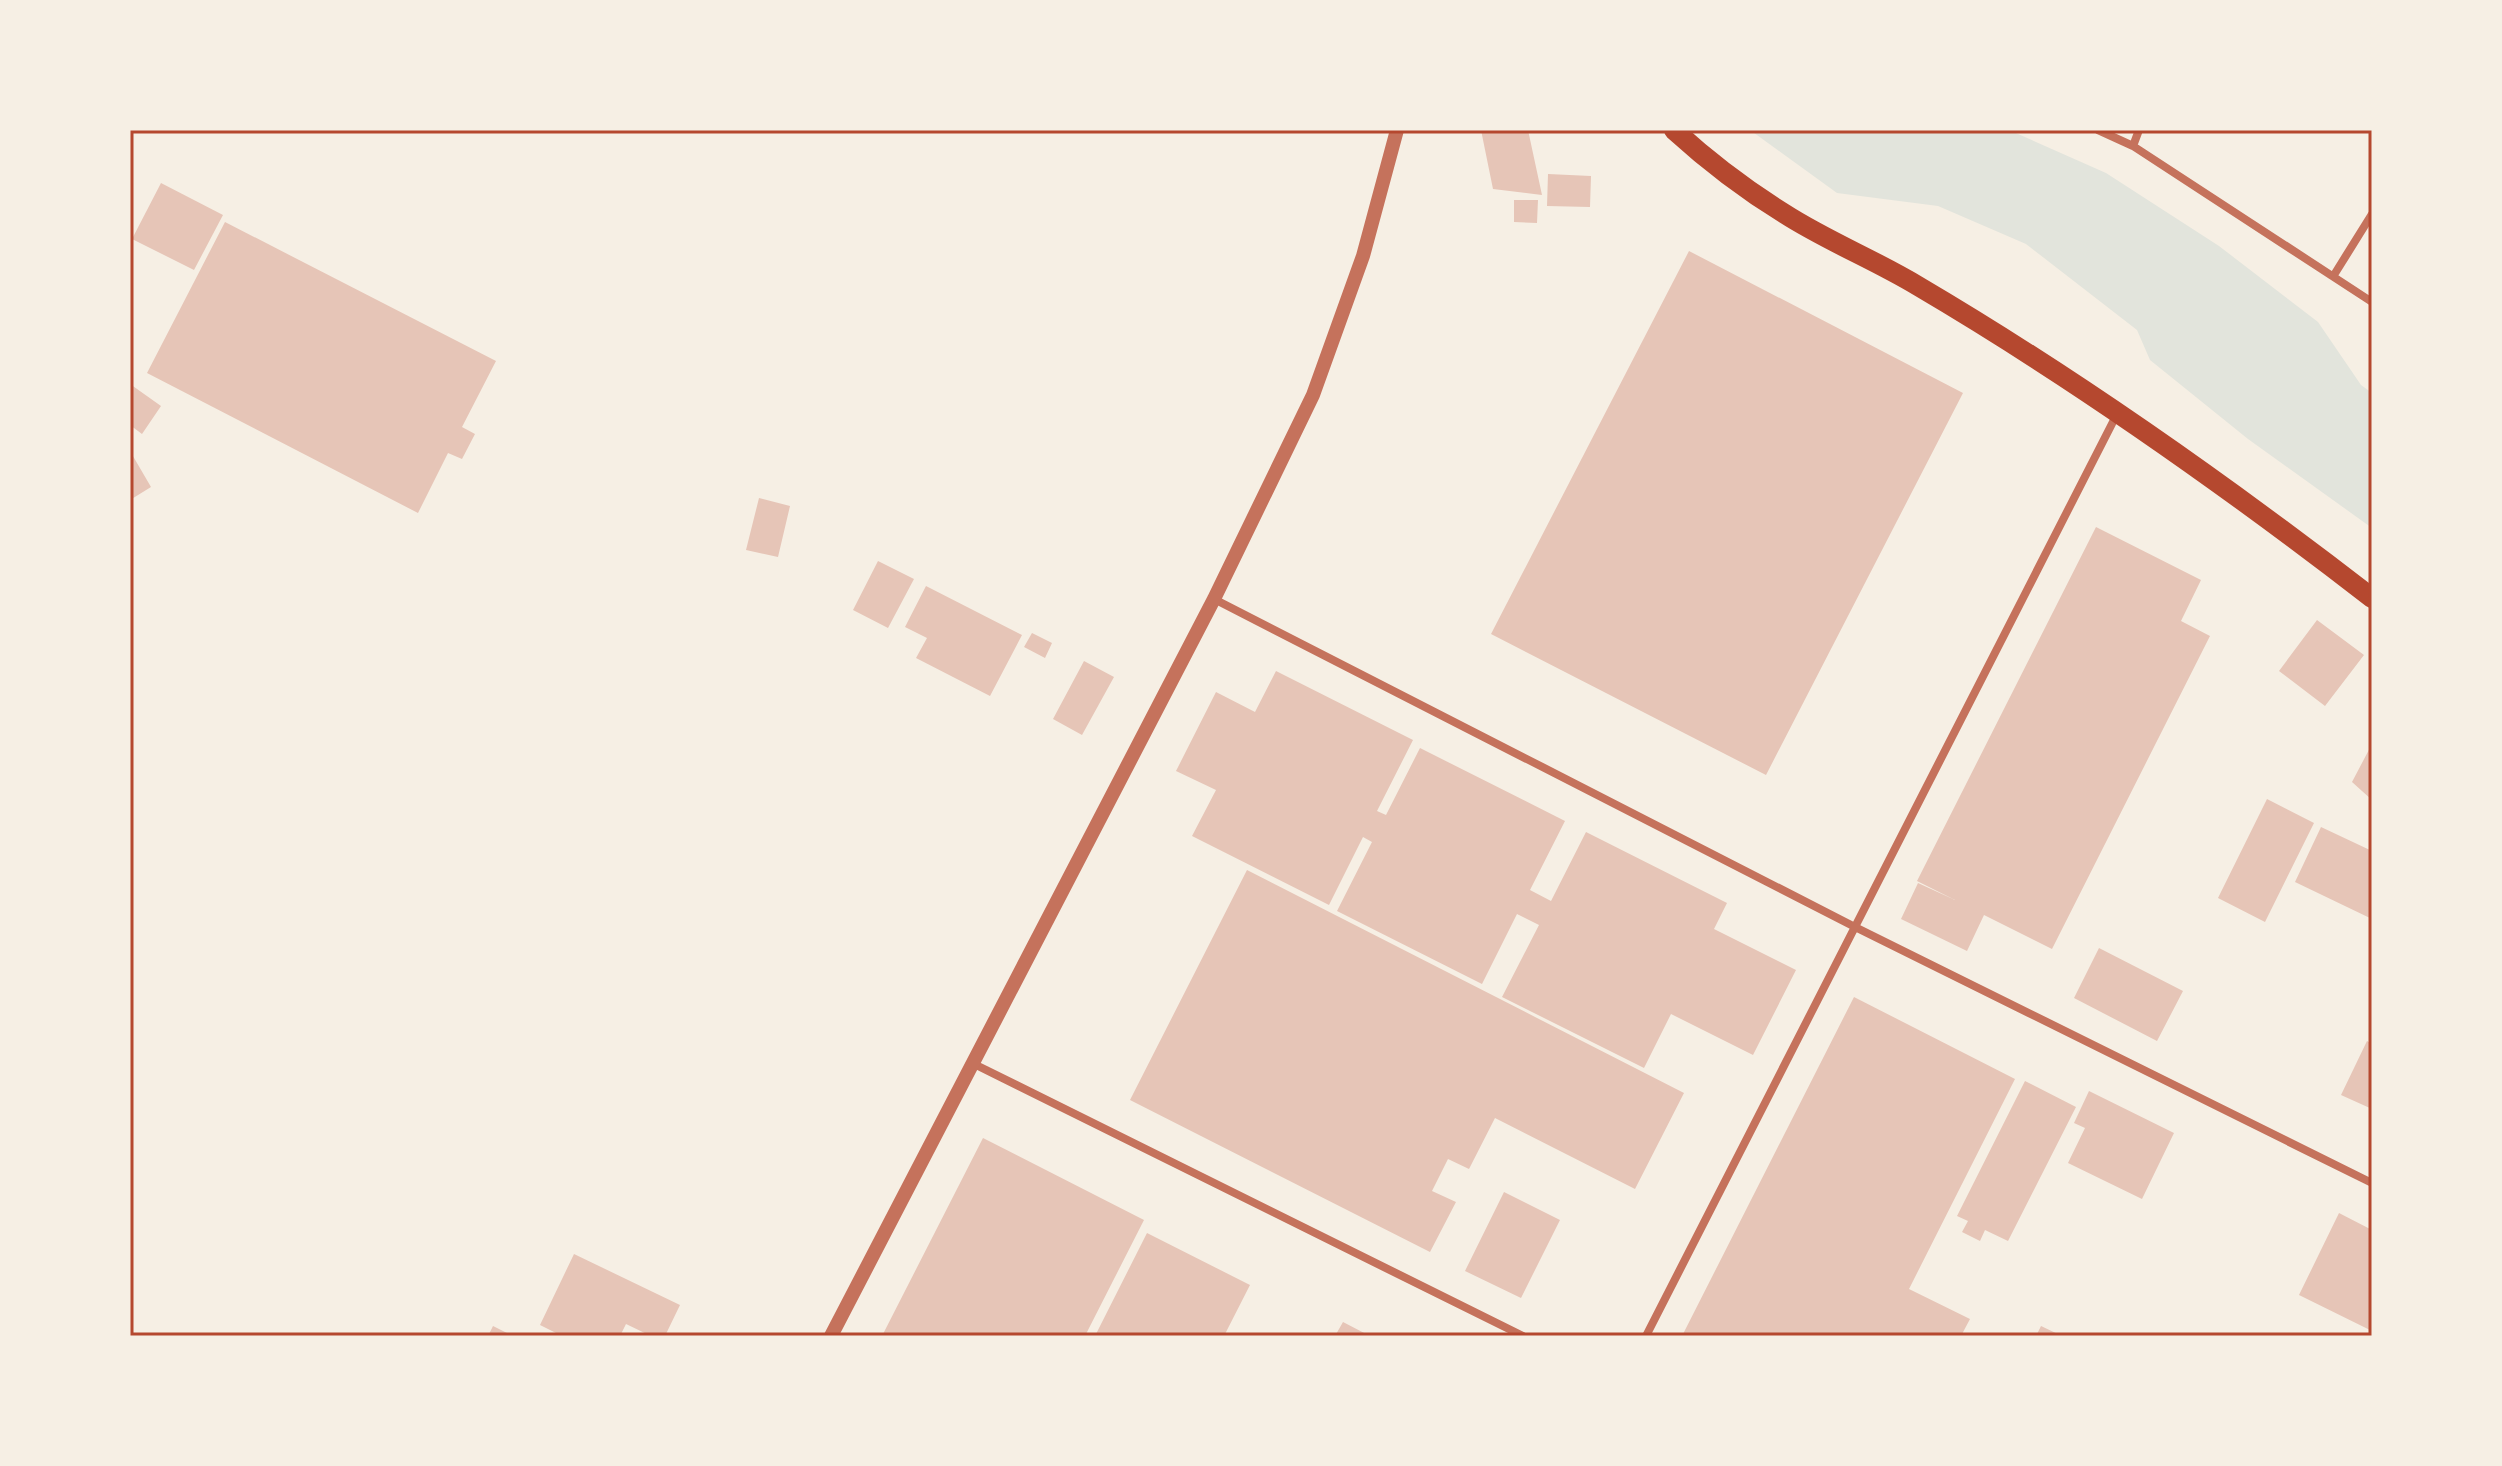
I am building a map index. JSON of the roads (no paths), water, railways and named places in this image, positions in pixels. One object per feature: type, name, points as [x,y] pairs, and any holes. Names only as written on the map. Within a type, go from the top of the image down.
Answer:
[{"type":"main road","points":[[1674,130],[1700,154],[1786,215],[1917,285],[2118,413],[2294,538],[2372,598]]},
{"type":"street","points":[[831,1336],[1214,599],[1313,395],[1363,256],[1397,130]]},
{"type":"street","points":[[2098,130],[2133,146],[2372,302]]},
{"type":"street","points":[[2133,146],[2139,130]]},
{"type":"street","points":[[2334,275],[2372,214]]},
{"type":"street","points":[[1646,1336],[2118,413]]},
{"type":"street","points":[[1214,599],[1855,927],[2372,1183]]},
{"type":"street","points":[[972,1063],[1523,1336]]}]
